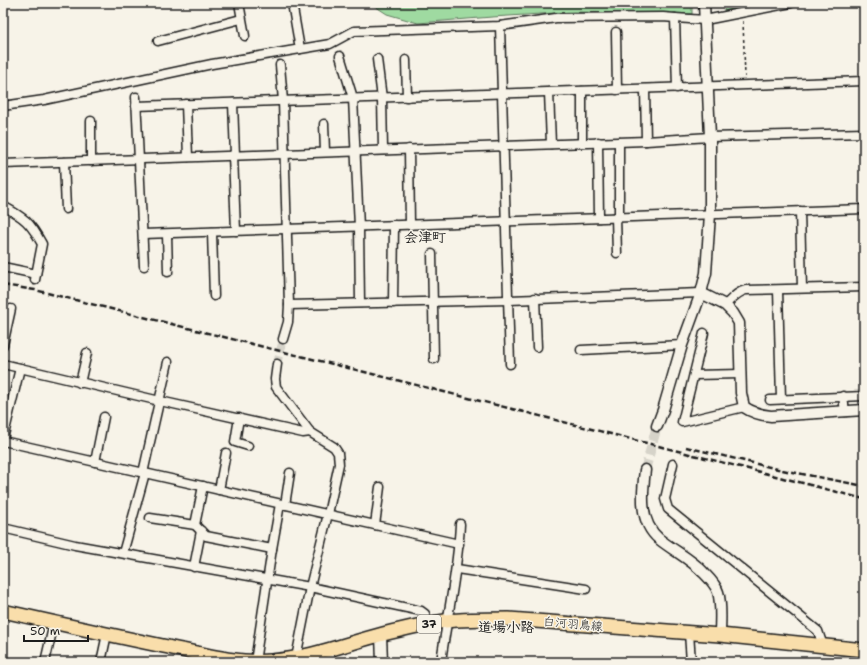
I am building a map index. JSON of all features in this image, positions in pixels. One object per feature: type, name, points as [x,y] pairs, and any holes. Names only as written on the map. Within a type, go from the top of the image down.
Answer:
[{"type":"main road","name":"白河羽鳥線","points":[[3,611],[228,659],[249,661],[271,661],[318,656],[381,635],[447,621],[508,619],[720,635],[864,650]]},
{"type":"street","points":[[238,3],[245,36]]},
{"type":"street","points":[[292,3],[300,49]]},
{"type":"street","points":[[3,106],[44,100],[212,64],[330,44],[354,31],[500,26],[556,18],[675,18],[705,12],[791,3]]},
{"type":"street","points":[[657,426],[682,345],[701,293],[706,273],[710,214],[710,137],[705,12]]},
{"type":"street","points":[[675,18],[677,88]]},
{"type":"street","points":[[158,41],[241,19]]},
{"type":"street","points":[[500,26],[510,364]]},
{"type":"street","points":[[616,32],[617,90]]},
{"type":"street","points":[[340,56],[353,98],[360,227],[360,303]]},
{"type":"street","points":[[376,59],[382,98],[383,150]]},
{"type":"street","points":[[406,60],[407,97]]},
{"type":"street","points":[[280,65],[283,101],[288,229],[289,305],[288,322],[284,339]]},
{"type":"street","points":[[144,266],[136,102],[186,104],[233,103],[864,81]]},
{"type":"street","points":[[645,88],[646,141]]},
{"type":"street","points":[[582,91],[582,143]]},
{"type":"street","points":[[549,92],[550,144]]},
{"type":"street","points":[[233,103],[236,231]]},
{"type":"street","points":[[186,104],[188,157]]},
{"type":"street","points":[[91,121],[91,161]]},
{"type":"street","points":[[324,124],[325,152]]},
{"type":"street","points":[[3,164],[646,141],[710,137],[864,133]]},
{"type":"street","points":[[598,142],[599,218]]},
{"type":"street","points":[[617,253],[619,142]]},
{"type":"street","points":[[409,149],[410,225]]},
{"type":"street","points":[[64,162],[66,209]]},
{"type":"street","points":[[3,206],[23,217],[34,229],[42,244],[35,277],[3,267]]},
{"type":"street","points":[[143,234],[864,209]]},
{"type":"street","points":[[800,211],[802,288]]},
{"type":"street","points":[[393,303],[394,225]]},
{"type":"street","points":[[212,232],[214,296]]},
{"type":"street","points":[[168,234],[168,272]]},
{"type":"street","points":[[432,254],[434,359]]},
{"type":"street","points":[[725,305],[741,291],[864,287]]},
{"type":"street","points":[[778,290],[781,399]]},
{"type":"street","points":[[289,305],[508,300],[701,293],[725,305],[733,313],[739,323],[744,407],[752,413],[771,416],[864,410]]},
{"type":"street","points":[[535,298],[537,347]]},
{"type":"street","points":[[3,345],[11,309]]},
{"type":"street","points":[[704,333],[682,422],[744,407]]},
{"type":"street","points":[[581,350],[682,345]]},
{"type":"street","points":[[80,383],[87,353]]},
{"type":"street","points":[[123,553],[144,473],[168,362]]},
{"type":"street","points":[[3,364],[160,402],[303,433],[310,432]]},
{"type":"street","points":[[278,364],[275,379],[276,387],[310,432],[334,447],[338,453],[339,464],[310,587],[296,658]]},
{"type":"street","points":[[20,368],[3,440],[459,544]]},
{"type":"street","points":[[694,375],[741,374]]},
{"type":"street","points":[[843,396],[845,412]]},
{"type":"street","points":[[770,400],[864,396]]},
{"type":"street","points":[[95,462],[104,417]]},
{"type":"street","points":[[239,418],[235,442],[248,446]]},
{"type":"street","points":[[219,490],[226,453]]},
{"type":"street","points":[[673,464],[665,499],[668,510],[818,631],[823,646]]},
{"type":"street","points":[[645,470],[642,490],[643,511],[648,524],[659,539],[698,566],[711,580],[718,591],[720,600],[720,635]]},
{"type":"street","points":[[249,661],[268,580],[272,549],[290,473]]},
{"type":"street","points":[[195,525],[203,486]]},
{"type":"street","points":[[375,525],[380,487]]},
{"type":"street","points":[[150,518],[195,525],[206,536],[272,549]]},
{"type":"street","points":[[441,662],[457,569],[460,524]]},
{"type":"street","points":[[3,528],[75,545],[310,587],[422,611],[425,614],[429,624]]},
{"type":"street","points":[[194,567],[201,531]]},
{"type":"street","points":[[457,569],[586,589]]},
{"type":"street","points":[[45,662],[54,623]]},
{"type":"street","points":[[689,633],[691,662]]},
{"type":"street","points":[[101,662],[107,634]]},
{"type":"street","points":[[381,635],[382,662]]},
{"type":"street","points":[[318,656],[333,662]]},
{"type":"path","points":[[742,18],[746,85]]},
{"type":"green space","points":[[370,3],[692,3],[692,14],[573,12],[418,23],[387,14]]},
{"type":"green space","points":[[724,3],[760,3],[724,11]]},
{"type":"tunnel","points":[[277,364],[283,339]]},
{"type":"tunnel","points":[[645,470],[657,426]]},
{"type":"railway","points":[[3,285],[35,290],[553,419],[864,499]]},
{"type":"railway","points":[[686,447],[782,470],[864,486]]},
{"type":"district","name":"会津町","points":[[425,237]]},
{"type":"district","name":"道場小路","points":[[506,627]]}]
